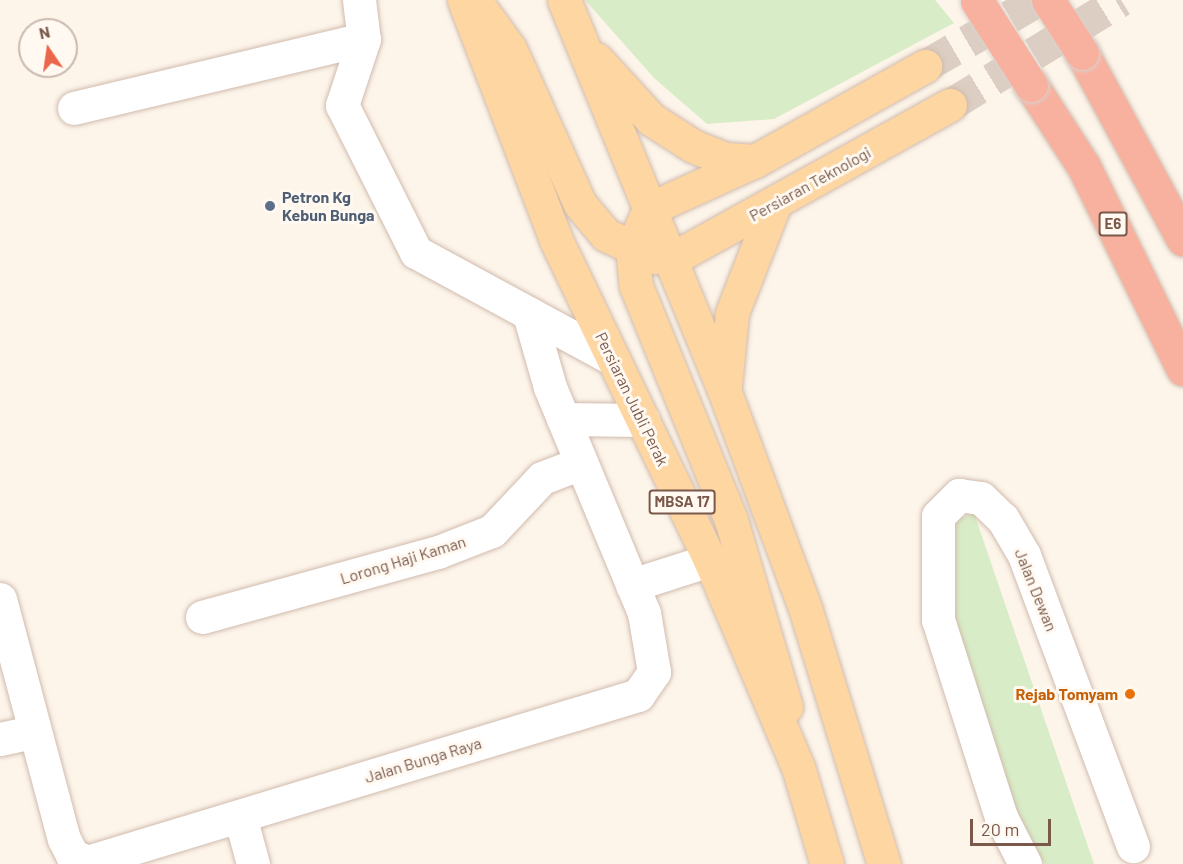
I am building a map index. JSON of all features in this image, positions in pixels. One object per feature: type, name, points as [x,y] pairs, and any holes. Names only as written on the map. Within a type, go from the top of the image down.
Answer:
[{"type":"highway","name":"E6","points":[[977,0],[1084,167],[1183,369]]},
{"type":"highway","points":[[1048,0],[1082,53],[1183,239]]},
{"type":"main road","name":"Persiaran Jubli Perak","points":[[464,0],[556,240],[710,560],[798,767],[827,864]]},
{"type":"main road","points":[[474,0],[510,49],[580,204],[606,235],[632,249],[670,260]]},
{"type":"main road","points":[[564,0],[724,390],[806,611],[884,864]]},
{"type":"main road","points":[[585,47],[651,119],[693,146],[726,159],[755,161]]},
{"type":"main road","points":[[798,767],[778,671],[731,520],[636,286],[632,249],[649,209],[755,161],[925,66]]},
{"type":"main road","name":"Persiaran Teknologi","points":[[670,260],[774,205],[950,105]]},
{"type":"main road","points":[[724,390],[732,313],[774,205]]},
{"type":"street","points":[[359,0],[364,39],[342,105],[416,252],[613,359]]},
{"type":"street","points":[[74,108],[364,39]]},
{"type":"street","name":"Jalan Bunga Raya","points":[[0,599],[64,839],[72,855],[87,862],[638,695],[654,672],[654,649],[632,585],[563,419],[529,314]]},
{"type":"street","points":[[563,419],[643,420]]},
{"type":"street","name":"Lorong Haji Kaman","points":[[202,617],[438,552],[492,531],[542,478],[581,463]]},
{"type":"street","name":"Jalan Dewan","points":[[1025,864],[1001,817],[938,620],[938,516],[959,495],[981,498],[1003,519],[1024,555],[1133,846]]},
{"type":"street","points":[[632,585],[710,560]]},
{"type":"street","points":[[0,739],[34,732]]},
{"type":"street","points":[[240,816],[253,864]]},
{"type":"green space","points":[[585,0],[935,0],[954,23],[774,119],[707,124],[654,78]]},
{"type":"green space","points":[[974,513],[1094,864],[1045,864],[1013,821],[941,612],[949,523]]},
{"type":"tunnel","points":[[925,66],[1038,0]]},
{"type":"tunnel","points":[[950,105],[1121,0]]},
{"type":"place","name":"Petron Kg Kebun Bunga","points":[[270,206]]},
{"type":"place","name":"Rejab Tomyam","points":[[1130,694]]}]
